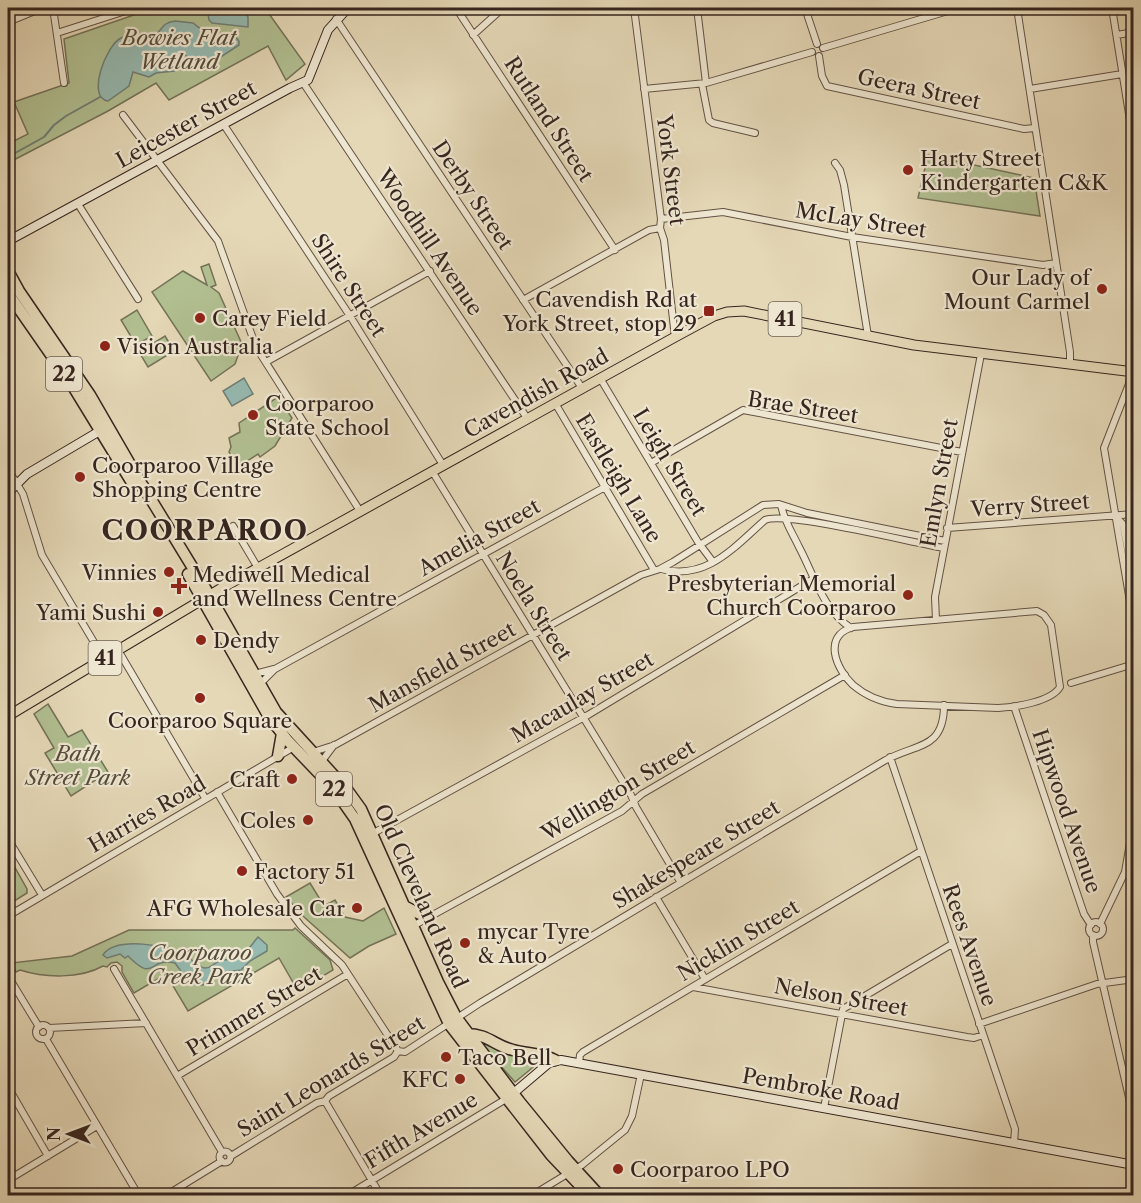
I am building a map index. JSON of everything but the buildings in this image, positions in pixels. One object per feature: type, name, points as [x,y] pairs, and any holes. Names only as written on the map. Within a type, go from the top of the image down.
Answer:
[{"type":"highway","name":"Old Cleveland Road","points":[[8,271],[14,284],[78,377],[105,429],[276,712],[369,836],[406,907],[410,927]]},
{"type":"highway","name":"Old Cleveland Road","points":[[8,293],[105,429]]},
{"type":"highway","name":"Old Cleveland Road","points":[[207,598],[264,709],[282,734],[313,752],[355,800],[452,1021],[590,1196]]},
{"type":"highway","points":[[278,756],[282,734]]},
{"type":"highway","points":[[406,907],[429,918]]},
{"type":"highway","name":"Old Cleveland Road","points":[[452,1021],[467,1034],[509,1096]]},
{"type":"highway","points":[[467,1034],[481,1035],[507,1049],[548,1056],[555,1060]]},
{"type":"highway","name":"Old Cleveland Road","points":[[572,1172],[600,1196]]},
{"type":"main road","name":"Cavendish Road","points":[[8,715],[258,568],[714,316],[738,311],[914,345],[1132,372]]},
{"type":"street","points":[[8,22],[42,8]]},
{"type":"street","points":[[52,8],[63,83]]},
{"type":"street","points":[[57,33],[135,8]]},
{"type":"street","points":[[304,84],[308,80],[328,30],[348,8]]},
{"type":"street","name":"Rutland Street","points":[[456,8],[615,250]]},
{"type":"street","points":[[473,35],[503,8]]},
{"type":"street","name":"York Street","points":[[634,8],[675,337]]},
{"type":"street","points":[[697,8],[709,120],[755,133]]},
{"type":"street","points":[[805,8],[817,44],[823,48]]},
{"type":"street","points":[[823,48],[958,8]]},
{"type":"street","points":[[1017,8],[1070,352],[1070,365]]},
{"type":"street","points":[[1112,8],[1134,145]]},
{"type":"street","name":"Derby Street","points":[[336,19],[582,388]]},
{"type":"street","points":[[1117,35],[1134,32]]},
{"type":"street","points":[[812,52],[812,48],[817,44]]},
{"type":"street","points":[[644,88],[704,84],[812,52],[819,56],[823,48]]},
{"type":"street","name":"Geera Street","points":[[819,56],[822,76],[827,86],[1024,129],[1035,128]]},
{"type":"street","points":[[1030,89],[1122,74]]},
{"type":"street","name":"Leicester Street","points":[[8,241],[290,88],[304,84]]},
{"type":"street","name":"Woodhill Avenue","points":[[304,84],[528,418]]},
{"type":"street","points":[[123,115],[218,241],[252,337],[360,511]]},
{"type":"street","name":"Shire Street","points":[[224,125],[350,316],[443,465]]},
{"type":"street","points":[[836,163],[844,185],[868,336]]},
{"type":"street","points":[[78,204],[138,299]]},
{"type":"street","name":"McLay Street","points":[[661,219],[723,212],[852,237],[1044,265],[1056,263]]},
{"type":"street","points":[[523,300],[649,230],[660,228]]},
{"type":"street","points":[[266,362],[430,272]]},
{"type":"street","name":"Emlyn Street","points":[[936,620],[935,602],[947,528],[981,354]]},
{"type":"street","points":[[1132,372],[1104,446],[1134,625]]},
{"type":"street","name":"Leigh Street","points":[[600,378],[700,545],[713,562]]},
{"type":"street","name":"Eastleigh Lane","points":[[555,403],[657,569]]},
{"type":"street","name":"Brae Street","points":[[651,463],[743,410],[962,452]]},
{"type":"street","points":[[8,493],[27,474],[105,429]]},
{"type":"street","points":[[8,469],[25,500],[42,555],[104,659]]},
{"type":"street","name":"Noela Street","points":[[432,471],[583,717],[681,883]]},
{"type":"street","name":"Amelia Street","points":[[254,674],[275,669],[605,487]]},
{"type":"street","name":"Mansfield Street","points":[[313,752],[335,745],[657,569],[700,545],[759,507],[771,504],[781,505]]},
{"type":"street","points":[[781,505],[784,519],[813,579],[838,619],[851,628]]},
{"type":"street","points":[[781,505],[801,512],[945,544]]},
{"type":"street","name":"Verry Street","points":[[947,528],[1134,514]]},
{"type":"street","points":[[1115,515],[1123,524],[1134,585]]},
{"type":"street","points":[[657,569],[687,573],[713,562],[725,556],[765,520],[784,519],[945,544]]},
{"type":"street","points":[[233,526],[258,568]]},
{"type":"street","name":"Macaulay Street","points":[[369,836],[583,717],[813,579]]},
{"type":"street","points":[[1029,611],[1036,611],[1044,615],[1051,625],[1061,684],[1059,690],[1050,696],[998,708],[897,704],[881,701],[854,685],[836,659],[834,648],[841,633],[851,628],[936,620],[1029,611]]},
{"type":"street","points":[[118,650],[205,798]]},
{"type":"street","points":[[1071,683],[1134,664]]},
{"type":"street","name":"Amelia Street","points":[[260,685],[275,669]]},
{"type":"street","name":"Wellington Street","points":[[410,927],[622,812],[642,794],[845,675]]},
{"type":"street","name":"Shakespeare Street","points":[[452,1021],[890,758],[935,739],[942,724],[944,705]]},
{"type":"street","name":"Hipwood Avenue","points":[[1014,706],[1084,914],[1091,925]]},
{"type":"street","name":"Harries Road","points":[[8,916],[298,744]]},
{"type":"street","name":"Mansfield Street","points":[[322,761],[335,745]]},
{"type":"street","name":"Rees Avenue","points":[[890,758],[1015,1130],[1014,1143]]},
{"type":"street","points":[[217,792],[277,894],[301,927],[337,959],[398,1051]]},
{"type":"street","points":[[1093,935],[1101,933],[1100,924],[1125,872],[1132,844],[1134,820]]},
{"type":"street","points":[[8,839],[42,895]]},
{"type":"street","name":"Nicklin Street","points":[[579,1063],[583,1052],[921,851]]},
{"type":"street","points":[[656,897],[705,979]]},
{"type":"street","points":[[1100,924],[1091,925],[1090,931],[1093,935],[1134,1119]]},
{"type":"street","points":[[824,1108],[841,1014],[845,1007],[952,944]]},
{"type":"street","points":[[114,969],[222,1152],[231,1156],[228,1161],[222,1161],[220,1158],[222,1152]]},
{"type":"street","name":"Primmer Street","points":[[177,1076],[348,974]]},
{"type":"street","points":[[8,976],[39,1027],[37,1035],[46,1039],[139,1196]]},
{"type":"street","points":[[979,1024],[1102,982],[1134,979]]},
{"type":"street","name":"Nelson Street","points":[[693,987],[973,1038],[983,1035]]},
{"type":"street","name":"Saint Leonards Street","points":[[231,1156],[316,1103],[325,1101],[329,1096],[393,1057],[398,1051],[405,1052],[452,1021]]},
{"type":"street","points":[[39,1027],[43,1025],[49,1028],[146,1023]]},
{"type":"street","points":[[46,1039],[50,1034],[49,1028]]},
{"type":"street","points":[[509,1096],[555,1060]]},
{"type":"street","name":"Pembroke Road","points":[[555,1060],[1134,1165]]},
{"type":"street","points":[[531,1196],[572,1172],[627,1126],[632,1116],[641,1074]]},
{"type":"street","points":[[8,1087],[48,1156]]},
{"type":"street","name":"Fifth Avenue","points":[[346,1196],[509,1096]]},
{"type":"street","points":[[325,1101],[381,1196]]},
{"type":"street","points":[[8,1180],[97,1126]]},
{"type":"street","name":"Saint Leonards Street","points":[[165,1196],[222,1161]]},
{"type":"green space","name":"Bowies Flat Wetland","points":[[154,8],[270,8],[267,11],[305,64],[286,80],[268,46],[169,100],[156,83],[108,111],[8,163],[8,144],[28,134],[14,102],[69,83],[64,39]]},
{"type":"green space","points":[[928,155],[1034,178],[1040,216],[918,198]]},
{"type":"green space","name":"Carey Field","points":[[209,264],[216,285],[211,287],[219,293],[242,344],[235,364],[211,381],[152,292],[183,271],[207,285],[201,267]]},
{"type":"green space","points":[[137,310],[152,336],[136,345],[121,320]]},
{"type":"green space","points":[[165,336],[174,351],[148,367],[139,352]]},
{"type":"green space","points":[[278,397],[292,418],[275,446],[260,457],[258,454],[238,467],[229,452],[231,447],[229,438],[240,432],[239,423]]},
{"type":"green space","name":"Bath Street Park","points":[[48,704],[68,737],[82,730],[108,772],[71,796],[45,753],[54,748],[34,714]]},
{"type":"green space","points":[[8,855],[27,893],[8,905]]},
{"type":"green space","name":"Coorparoo Creek Park","points":[[310,883],[324,906],[335,900],[345,917],[363,921],[384,908],[396,934],[369,946],[350,958],[304,917],[286,897]]},
{"type":"green space","name":"Coorparoo Creek Park","points":[[295,928],[330,960],[333,970],[298,991],[279,958],[188,1011],[166,974],[134,993],[122,972],[122,966],[117,962],[84,973],[62,976],[40,975],[20,970],[16,972],[11,963],[72,956],[129,930],[293,930]]},
{"type":"green space","points":[[478,1037],[506,1054],[543,1059],[515,1082],[481,1044]]},
{"type":"water","points":[[207,8],[242,8],[248,17],[248,27],[212,23],[209,20]]},
{"type":"water","points":[[175,21],[193,23],[210,36],[233,34],[239,41],[239,45],[210,64],[195,64],[184,54],[180,68],[174,71],[156,73],[149,77],[133,72],[129,86],[108,101],[102,98],[98,82],[104,60],[115,43],[125,37],[146,39],[153,37],[164,25]]},
{"type":"water","points":[[244,378],[253,394],[232,406],[223,391]]},
{"type":"water","points":[[258,937],[267,945],[267,951],[250,961],[241,970],[225,972],[203,985],[188,981],[175,963],[160,963],[148,969],[143,968],[128,956],[125,958],[120,954],[107,958],[103,955],[109,949],[119,946],[143,944],[178,951],[200,966],[207,968],[219,961],[239,957]]},
{"type":"waterway","points":[[8,157],[44,137],[66,116],[100,97]]},
{"type":"place","name":"Harty Street Kindergarten C&K","points":[[908,170]]},
{"type":"place","name":"Our Lady of Mount Carmel","points":[[1102,289]]},
{"type":"place","name":"Cavendish Rd at York Street, stop 29","points":[[709,311]]},
{"type":"place","name":"Carey Field","points":[[200,318]]},
{"type":"place","name":"Vision Australia","points":[[105,346]]},
{"type":"place","name":"Coorparoo State School","points":[[253,415]]},
{"type":"place","name":"Coorparoo Village Shopping Centre","points":[[80,477]]},
{"type":"place","name":"Vinnies","points":[[169,572]]},
{"type":"place","name":"Mediwell Medical and Wellness Centre","points":[[179,586]]},
{"type":"place","name":"Presbyterian Memorial Church Coorparoo","points":[[908,595]]},
{"type":"place","name":"Yami Sushi","points":[[158,612]]},
{"type":"place","name":"Dendy","points":[[201,640]]},
{"type":"place","name":"Coorparoo Square","points":[[200,698]]},
{"type":"place","name":"Craft","points":[[292,779]]},
{"type":"place","name":"Coles","points":[[308,820]]},
{"type":"place","name":"Factory 51","points":[[242,871]]},
{"type":"place","name":"AFG Wholesale Car","points":[[357,908]]},
{"type":"place","name":"mycar Tyre & Auto","points":[[465,943]]},
{"type":"place","name":"Taco Bell","points":[[446,1057]]},
{"type":"place","name":"KFC","points":[[460,1079]]},
{"type":"place","name":"Coorparoo LPO","points":[[618,1169]]},
{"type":"district","name":"COORPAROO","points":[[205,530]]}]
